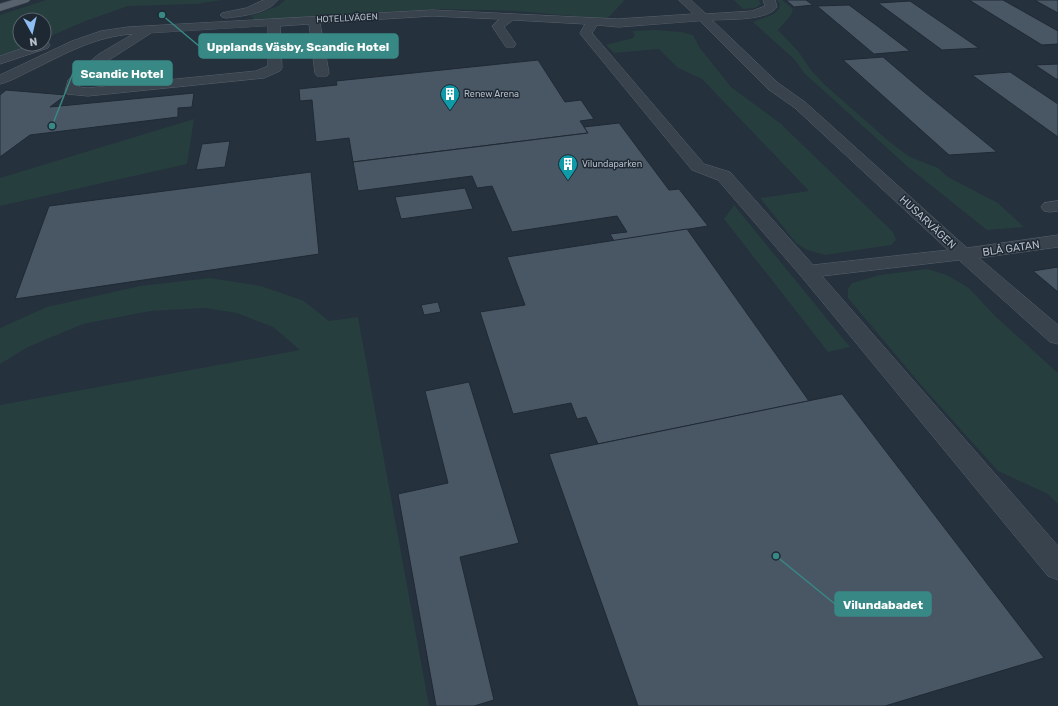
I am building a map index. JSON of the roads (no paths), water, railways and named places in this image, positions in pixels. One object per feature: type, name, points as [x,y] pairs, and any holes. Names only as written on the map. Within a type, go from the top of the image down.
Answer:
[{"type":"main road","points":[[0,8],[24,0]]},
{"type":"street","points":[[88,27],[134,20],[241,13],[266,4],[272,0]]},
{"type":"street","name":"HUSARVÄGEN","points":[[685,0],[773,86],[800,105],[963,254],[1058,337]]},
{"type":"street","name":"HOTELLVÄGEN","points":[[0,80],[76,44],[101,36],[128,31],[432,13],[618,23],[752,14],[765,11],[770,6],[769,0]]},
{"type":"street","name":"HUSARVÄGEN","points":[[709,6],[788,86],[800,105]]},
{"type":"street","points":[[510,16],[498,26],[510,44]]},
{"type":"street","points":[[314,20],[322,73]]},
{"type":"street","points":[[150,30],[104,57],[73,83],[72,91],[88,92],[259,75],[275,68],[274,22]]},
{"type":"street","points":[[593,22],[586,33],[698,167],[724,176],[808,272],[1058,567]]},
{"type":"street","points":[[0,60],[34,49],[55,39]]},
{"type":"street","name":"BLÅ GATAN","points":[[808,272],[963,254],[1058,241]]},
{"type":"place","name":"Upplands Väsby, Scandic Hotel","points":[[162,15]]},
{"type":"place","name":"Renew Arena","points":[[450,111]]},
{"type":"place","name":"Scandic Hotel","points":[[52,126]]},
{"type":"place","name":"Vilundaparken","points":[[568,181]]},
{"type":"place","name":"Vilundabadet","points":[[776,556]]}]
